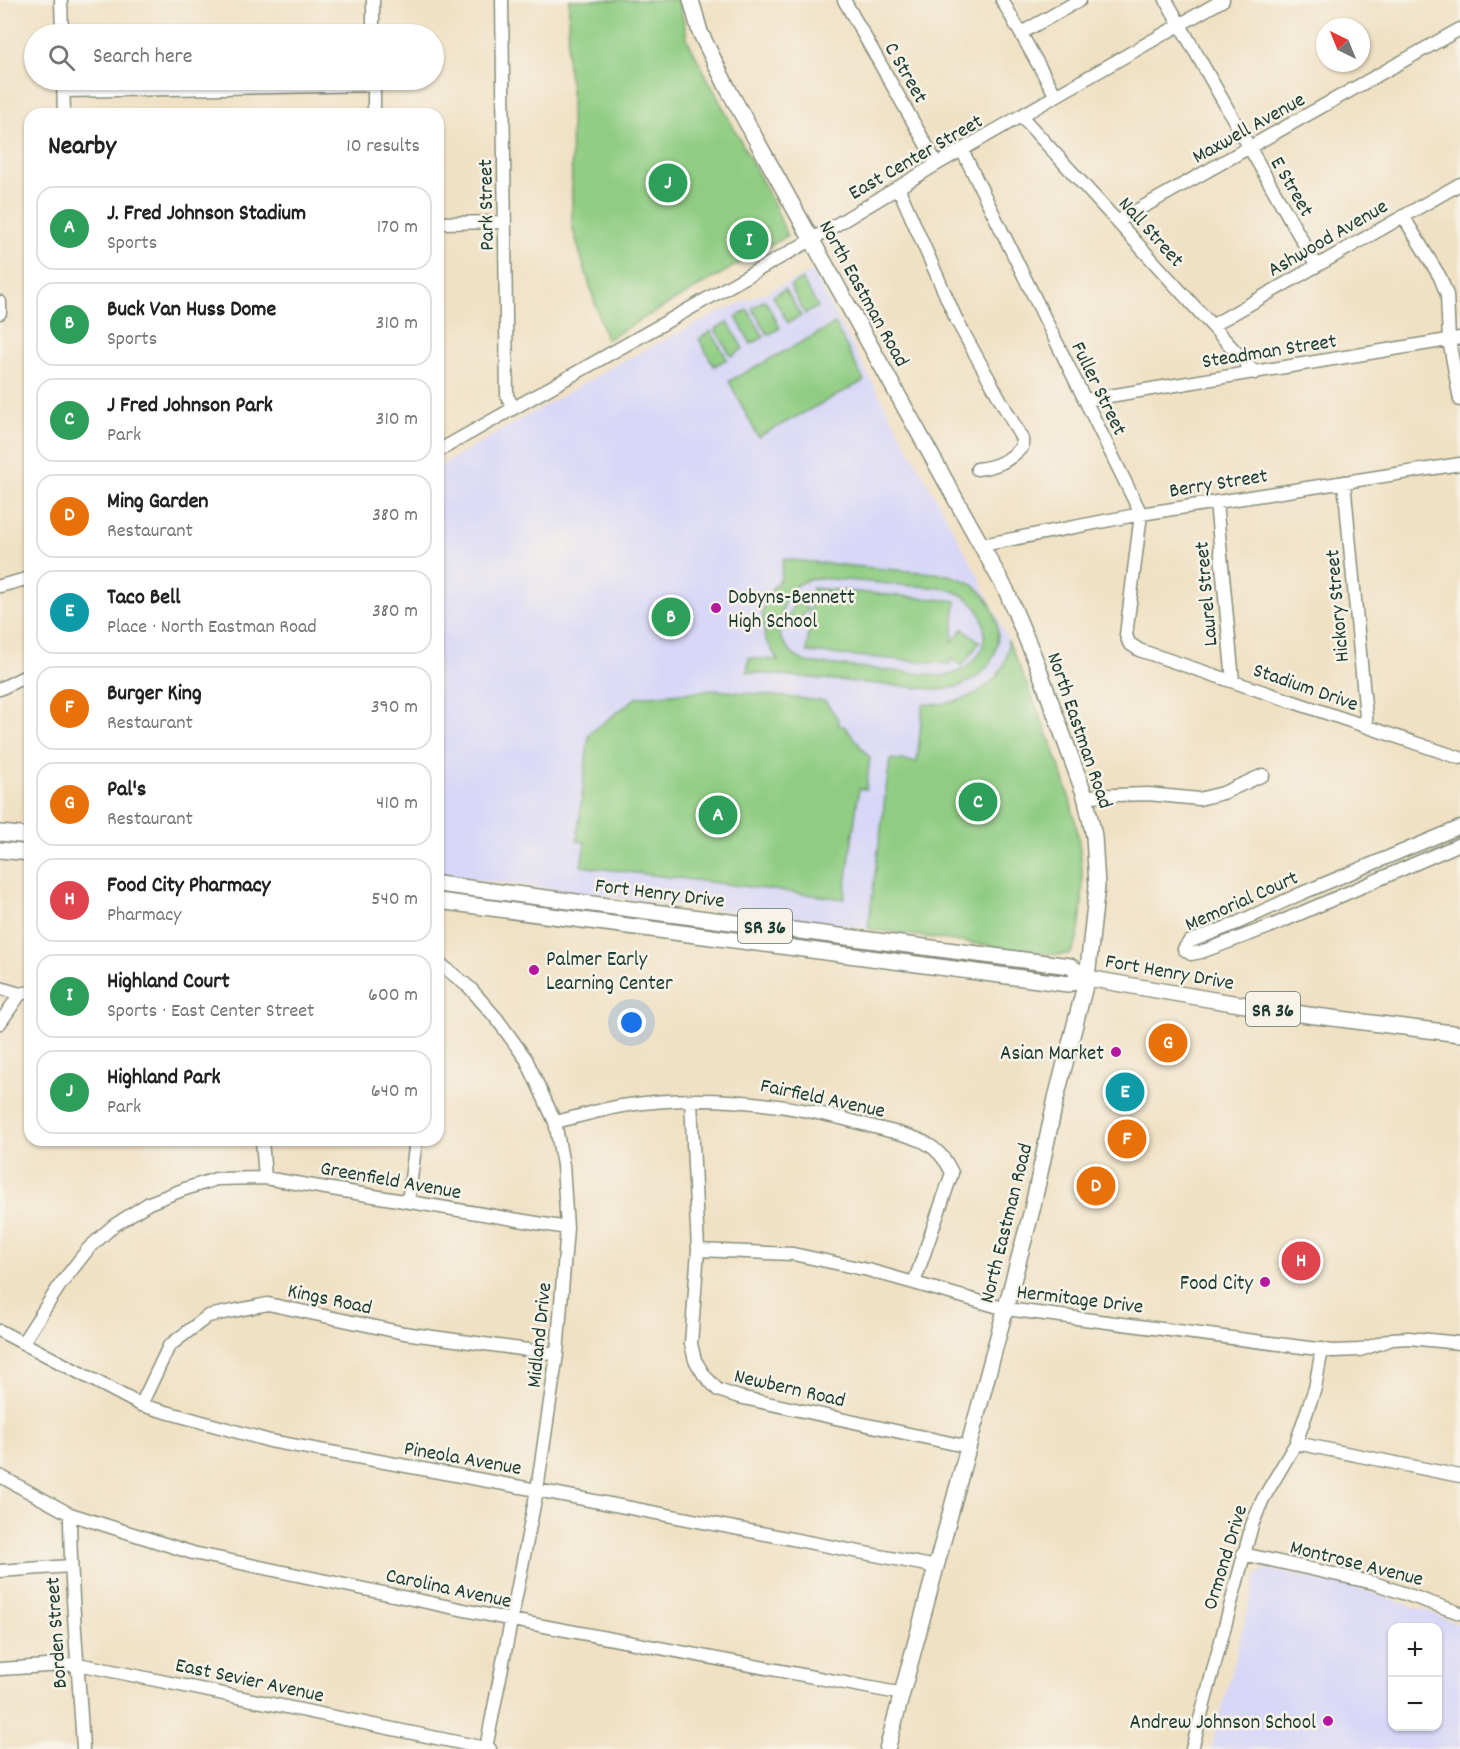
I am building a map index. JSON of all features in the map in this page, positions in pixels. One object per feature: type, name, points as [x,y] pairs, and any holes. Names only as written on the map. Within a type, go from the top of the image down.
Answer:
[{"type":"main road","name":"North Eastman Road","points":[[691,0],[700,32],[711,56],[1006,590],[1086,796],[1094,836],[1097,871],[1087,978],[1056,1098],[1032,1210],[887,1749]]},
{"type":"main road","points":[[0,833],[24,835]]},
{"type":"main road","points":[[0,850],[24,852]]},
{"type":"main road","name":"Fort Henry Drive","points":[[444,885],[997,955],[1070,966],[1087,978]]},
{"type":"main road","name":"Fort Henry Drive","points":[[444,902],[1066,983],[1087,978],[1308,1015],[1460,1034]]},
{"type":"street","points":[[61,0],[62,24]]},
{"type":"street","points":[[373,0],[374,24]]},
{"type":"street","name":"Park Street","points":[[502,0],[507,396],[514,408]]},
{"type":"street","name":"C Street","points":[[844,0],[937,164]]},
{"type":"street","points":[[1002,0],[1056,96]]},
{"type":"street","points":[[1021,33],[1080,0]]},
{"type":"street","name":"E Street","points":[[1166,0],[1317,265]]},
{"type":"street","name":"East Center Street","points":[[444,448],[811,240],[937,164],[1223,0]]},
{"type":"street","name":"Maxwell Avenue","points":[[1118,221],[1250,149],[1460,29]]},
{"type":"street","points":[[64,90],[64,108]]},
{"type":"street","points":[[374,90],[374,108]]},
{"type":"street","name":"Nall Street","points":[[1021,116],[1255,373]]},
{"type":"street","name":"Fuller Street","points":[[962,150],[1141,514]]},
{"type":"street","name":"Ashwood Avenue","points":[[1213,325],[1460,184]]},
{"type":"street","points":[[898,187],[957,321],[1022,439],[1022,447],[1014,456],[997,466],[977,469]]},
{"type":"street","points":[[1403,216],[1440,277],[1447,295],[1455,339],[1460,399]]},
{"type":"street","points":[[444,223],[505,222]]},
{"type":"street","points":[[0,302],[0,313]]},
{"type":"street","name":"Steadman Street","points":[[1085,400],[1455,339]]},
{"type":"street","name":"Berry Street","points":[[982,545],[1141,514],[1460,464]]},
{"type":"street","name":"Hickory Street","points":[[1344,482],[1367,727]]},
{"type":"street","name":"Laurel Street","points":[[1216,502],[1233,681]]},
{"type":"street","name":"Stadium Drive","points":[[1141,514],[1126,634],[1129,644],[1139,650],[1460,758]]},
{"type":"street","points":[[0,586],[24,580]]},
{"type":"street","points":[[0,689],[24,677]]},
{"type":"street","points":[[1086,796],[1148,794],[1199,799],[1223,794],[1263,776]]},
{"type":"street","name":"Memorial Court","points":[[1460,827],[1189,942],[1185,946],[1185,951],[1191,954],[1201,952],[1307,911],[1460,844]]},
{"type":"street","points":[[1299,894],[1307,911]]},
{"type":"street","name":"Midland Drive","points":[[444,967],[470,988],[497,1019],[526,1059],[555,1122],[563,1165],[567,1228],[557,1354],[537,1490],[488,1749]]},
{"type":"street","points":[[0,988],[24,993]]},
{"type":"street","points":[[0,1023],[24,994]]},
{"type":"street","name":"Fairfield Avenue","points":[[555,1122],[622,1106],[691,1100],[744,1101],[797,1107],[857,1122],[932,1145],[947,1161],[952,1173],[914,1283]]},
{"type":"street","name":"Newbern Road","points":[[691,1100],[698,1250],[691,1344],[700,1368],[718,1390],[739,1397],[969,1447]]},
{"type":"street","points":[[262,1146],[265,1178]]},
{"type":"street","points":[[408,1202],[415,1146]]},
{"type":"street","name":"Greenfield Avenue","points":[[23,1342],[60,1285],[88,1249],[113,1226],[149,1203],[216,1179],[265,1178],[567,1228]]},
{"type":"street","name":"Hermitage Drive","points":[[698,1250],[793,1254],[838,1263],[1006,1309],[1322,1349],[1360,1350],[1392,1340],[1409,1338],[1460,1343]]},
{"type":"street","name":"Kings Road","points":[[141,1405],[169,1346],[208,1316],[268,1304],[404,1333],[557,1354]]},
{"type":"street","name":"Pineola Avenue","points":[[0,1331],[141,1405],[270,1441],[937,1567]]},
{"type":"street","name":"Ormond Drive","points":[[1192,1749],[1243,1554],[1263,1499],[1296,1443],[1315,1388],[1322,1349]]},
{"type":"street","points":[[1296,1443],[1460,1476]]},
{"type":"street","name":"Carolina Avenue","points":[[0,1476],[70,1514],[193,1553],[512,1620],[903,1694]]},
{"type":"street","name":"Borden Street","points":[[70,1514],[70,1566],[83,1749]]},
{"type":"street","name":"Montrose Avenue","points":[[1243,1554],[1374,1583],[1460,1613]]},
{"type":"street","points":[[0,1571],[70,1566]]},
{"type":"street","name":"East Sevier Avenue","points":[[0,1669],[78,1664],[488,1749]]},
{"type":"shaded area","name":"Dobyns-Bennett High School","points":[[812,272],[978,575],[1008,640],[1007,657],[1002,668],[981,691],[967,699],[936,706],[917,762],[890,760],[868,929],[444,876],[444,464],[619,363],[718,313]]},
{"type":"shaded area","points":[[1265,1569],[1352,1586],[1460,1625],[1460,1749],[1211,1749],[1257,1575]]},
{"type":"green space","points":[[569,0],[679,0],[688,41],[775,206],[787,236],[606,340],[572,226],[571,89],[567,59]]},
{"type":"green space","points":[[802,279],[818,307],[805,314],[790,286]]},
{"type":"green space","points":[[785,289],[801,316],[788,323],[773,296]]},
{"type":"green space","points":[[765,300],[780,328],[768,335],[752,308]]},
{"type":"green space","points":[[748,310],[764,337],[751,344],[736,317]]},
{"type":"green space","points":[[728,322],[743,349],[731,356],[715,329]]},
{"type":"green space","points":[[835,324],[864,381],[758,437],[729,381]]},
{"type":"green space","points":[[711,331],[727,359],[714,366],[699,339]]},
{"type":"green space","points":[[783,559],[935,573],[962,579],[978,589],[990,604],[997,622],[995,652],[987,668],[981,674],[967,683],[942,690],[747,672],[749,658],[778,660],[765,639],[762,612],[771,590],[781,578]],"holes":[[[819,578],[933,587],[957,592],[970,600],[979,612],[985,633],[982,648],[966,667],[943,676],[805,662],[792,654],[781,639],[782,611],[787,596],[795,586]]]},
{"type":"green space","points":[[812,588],[956,601],[952,642],[963,629],[980,642],[962,666],[951,658],[950,664],[807,652]]},
{"type":"green space","points":[[795,601],[799,601],[808,610],[787,631],[784,628]]},
{"type":"green space","points":[[1008,640],[1050,740],[1072,809],[1079,844],[1082,879],[1081,915],[1075,945],[1070,954],[1057,955],[868,929],[890,759],[917,762],[923,704],[953,702],[981,690],[1001,670]]},
{"type":"green space","points":[[716,690],[825,701],[838,719],[838,725],[844,726],[870,758],[866,789],[859,789],[844,899],[581,866],[585,842],[577,841],[589,734],[637,697]]},
{"type":"place","name":"Highland Park","points":[[668,183]]},
{"type":"place","name":"Highland Court","points":[[749,240]]},
{"type":"place","name":"Dobyns-Bennett High School","points":[[716,608]]},
{"type":"place","name":"Buck Van Huss Dome","points":[[671,617]]},
{"type":"place","name":"J Fred Johnson Park","points":[[978,802]]},
{"type":"place","name":"J. Fred Johnson Stadium","points":[[718,815]]},
{"type":"place","name":"Palmer Early Learning Center","points":[[534,970]]},
{"type":"place","name":"Pal's","points":[[1168,1043]]},
{"type":"place","name":"Asian Market","points":[[1116,1052]]},
{"type":"place","name":"Taco Bell","points":[[1125,1092]]},
{"type":"place","name":"Burger King","points":[[1127,1139]]},
{"type":"place","name":"Ming Garden","points":[[1096,1186]]},
{"type":"place","name":"Food City Pharmacy","points":[[1301,1261]]},
{"type":"place","name":"Food City","points":[[1265,1282]]},
{"type":"place","name":"Andrew Johnson School","points":[[1328,1721]]}]
